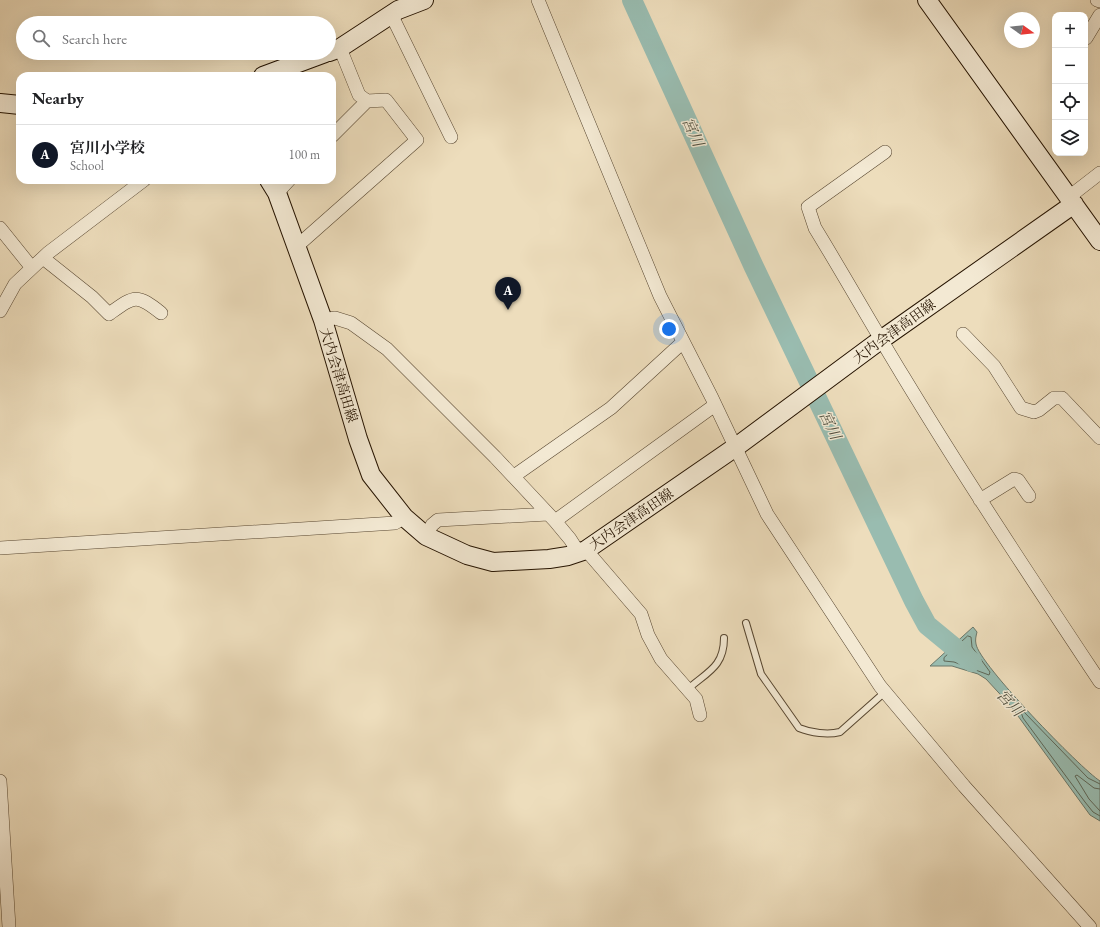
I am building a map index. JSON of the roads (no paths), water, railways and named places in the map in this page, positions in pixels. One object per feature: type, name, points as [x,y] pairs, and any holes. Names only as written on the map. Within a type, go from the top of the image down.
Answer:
[{"type":"main road","points":[[336,48],[391,14],[424,0]]},
{"type":"main road","points":[[928,0],[1100,241]]},
{"type":"main road","points":[[274,72],[307,60]]},
{"type":"main road","points":[[0,103],[16,105]]},
{"type":"main road","name":"大内会津高田線","points":[[273,186],[323,320],[358,439],[371,474],[404,517],[426,536],[468,555],[493,562],[549,559],[582,552],[738,445],[1072,200]]},
{"type":"street","points":[[538,0],[660,296],[715,405],[738,445],[768,514],[818,593],[886,692],[964,786],[1090,927]]},
{"type":"street","points":[[391,14],[451,137]]},
{"type":"street","points":[[1088,35],[1100,15]]},
{"type":"street","points":[[296,247],[417,140],[386,100],[367,101],[359,95],[336,59]]},
{"type":"street","points":[[336,132],[367,101]]},
{"type":"street","points":[[885,152],[808,207],[815,228],[879,342],[980,500],[1095,665],[1100,682]]},
{"type":"street","points":[[1072,200],[1100,173]]},
{"type":"street","points":[[0,311],[15,284],[32,268],[139,184]]},
{"type":"street","points":[[0,228],[32,268]]},
{"type":"street","points":[[43,258],[92,297],[110,314],[128,300],[135,298],[146,301],[161,313]]},
{"type":"street","points":[[323,320],[335,318],[351,323],[387,349],[514,476],[582,552],[642,614],[648,635],[661,658],[696,698],[700,715]]},
{"type":"street","points":[[963,334],[994,366],[1021,408],[1034,412],[1039,410],[1054,398],[1062,398],[1100,438]]},
{"type":"street","points":[[514,476],[611,408],[683,342]]},
{"type":"street","points":[[426,536],[432,525],[438,520],[552,517],[715,405]]},
{"type":"street","points":[[980,500],[1014,479],[1018,480],[1029,496]]},
{"type":"street","points":[[0,548],[395,523],[404,517]]},
{"type":"street","points":[[0,782],[9,927]]},
{"type":"lane","points":[[746,623],[761,674],[799,728],[806,731],[834,734],[840,732],[886,692]]},
{"type":"lane","points":[[688,689],[719,662],[724,649],[724,638]]},
{"type":"water","points":[[973,627],[977,632],[976,644],[981,655],[1011,693],[1073,757],[1100,781],[1100,821],[1090,815],[1010,705],[986,679],[978,674],[952,666],[930,666]]},
{"type":"waterway","name":"宮川","points":[[632,0],[754,267],[914,601],[927,625],[972,662]]},
{"type":"place","name":"宮川小学校","points":[[508,310]]}]
